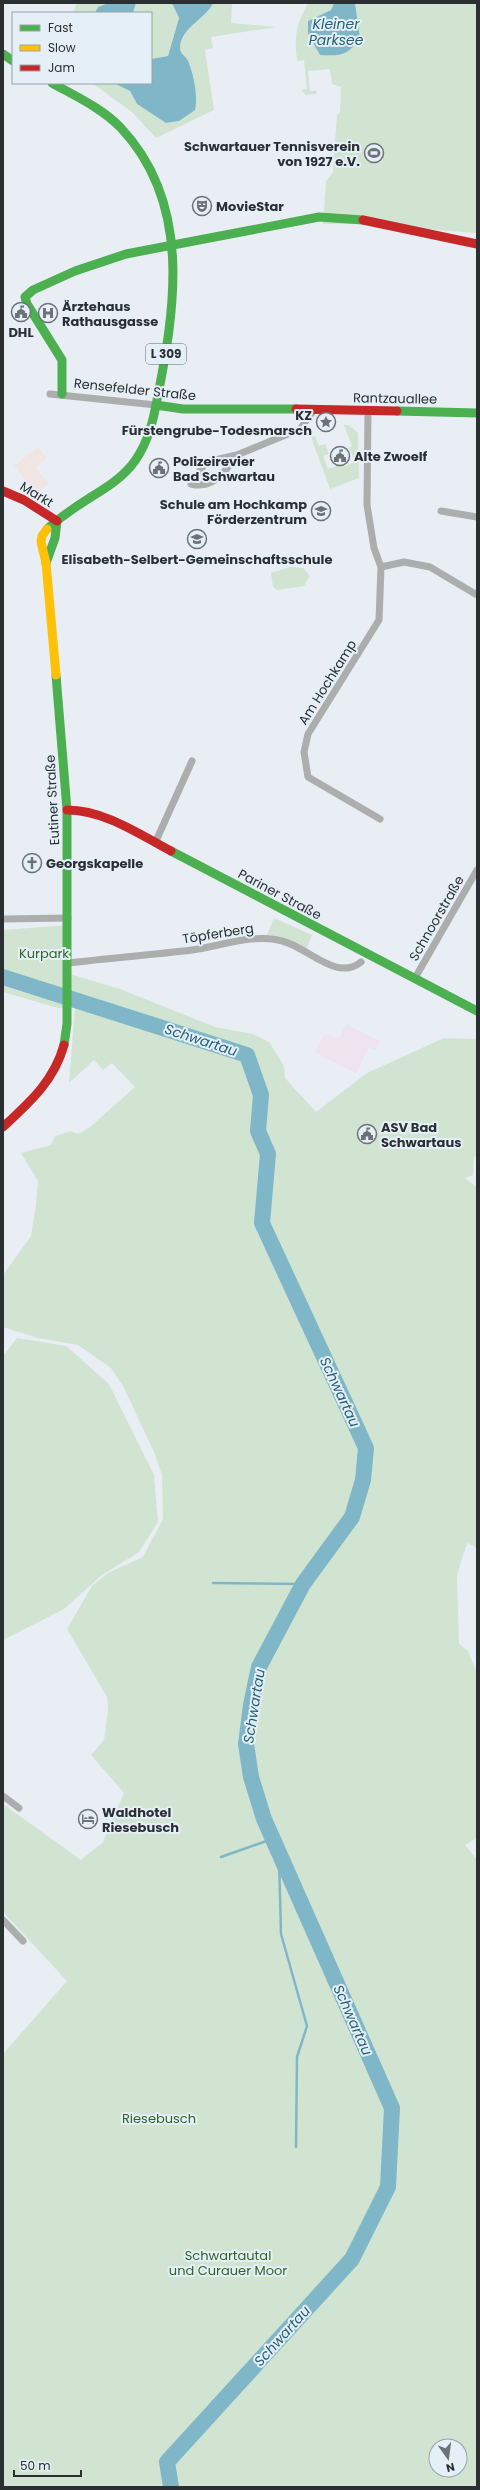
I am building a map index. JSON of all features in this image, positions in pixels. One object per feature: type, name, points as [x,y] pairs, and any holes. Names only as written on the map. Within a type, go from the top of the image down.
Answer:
[{"type":"main road","points":[[3,54],[12,60]]},
{"type":"main road","name":"L 309","points":[[46,563],[41,542],[42,535],[73,509],[103,492],[126,474],[143,450],[152,428],[156,405],[172,311],[174,269],[163,198],[148,161],[129,137],[108,117],[54,84]]},
{"type":"main road","points":[[62,394],[62,360],[27,304],[25,297],[33,290],[89,266],[126,254],[319,216],[377,220],[477,244]]},
{"type":"main road","name":"Rensefelder Straße","points":[[156,405],[183,409],[314,410]]},
{"type":"main road","name":"Rantzauallee","points":[[314,410],[477,413]]},
{"type":"main road","name":"Markt","points":[[3,491],[25,498],[34,508],[57,521]]},
{"type":"main road","name":"L 309","points":[[46,563],[55,538],[57,521]]},
{"type":"main road","name":"Eutiner Straße","points":[[3,1127],[51,1081],[62,1057],[65,1042],[68,1004],[68,810],[46,563]]},
{"type":"main road","name":"Pariner Straße","points":[[68,810],[84,810],[155,843],[477,1011]]},
{"type":"street","name":"Rensefelder Straße","points":[[50,394],[62,394],[156,405]]},
{"type":"street","points":[[237,454],[220,478],[198,486],[191,484],[206,462],[237,454],[300,429],[314,410]]},
{"type":"street","name":"Am Hochkamp","points":[[368,411],[368,505],[374,548],[381,567],[380,620],[308,734],[304,752],[308,776],[380,819]]},
{"type":"street","points":[[441,511],[477,517]]},
{"type":"street","points":[[381,567],[404,562],[430,567],[477,595]]},
{"type":"street","points":[[155,843],[192,761]]},
{"type":"street","name":"Schnoorstraße","points":[[415,978],[477,870]]},
{"type":"street","points":[[3,919],[68,918]]},
{"type":"street","name":"Töpferberg","points":[[69,963],[193,950],[265,938],[284,941],[342,970],[354,968],[361,962]]},
{"type":"street","points":[[3,1796],[18,1808]]},
{"type":"street","points":[[3,1920],[22,1941]]},
{"type":"shaded area","points":[[38,447],[47,458],[35,468],[44,478],[47,479],[49,484],[36,493],[14,466]]},
{"type":"shaded area","points":[[346,1024],[380,1041],[375,1050],[369,1047],[356,1073],[315,1053],[325,1033],[339,1039]]},
{"type":"green space","points":[[77,3],[108,3],[98,7],[96,12],[73,12]]},
{"type":"green space","points":[[136,3],[173,4],[179,18],[168,56],[152,59],[152,12],[133,12]]},
{"type":"green space","points":[[213,3],[232,3],[231,23],[276,27],[211,37],[213,48],[205,50],[214,110],[156,138],[132,112],[93,84],[117,84],[122,86],[130,91],[137,104],[166,123],[179,121],[188,93],[191,76],[190,67],[180,48],[185,34],[210,9]]},
{"type":"green space","points":[[308,3],[334,3],[331,10],[308,21],[308,34],[320,55],[360,38],[355,3],[477,3],[477,233],[363,224],[323,224],[326,181],[333,172],[337,115],[340,112],[341,87],[332,84],[330,69],[308,71],[310,91],[317,91],[316,94],[306,95],[301,90],[307,89],[304,60],[297,61],[296,37],[298,25]]},
{"type":"green space","points":[[344,425],[349,425],[358,433],[359,478],[330,489],[311,437],[315,436],[319,446],[325,444],[329,454],[323,456],[328,469],[341,464],[343,467],[355,462],[349,448],[352,446]]},
{"type":"green space","points":[[290,567],[303,568],[310,576],[304,586],[277,590],[273,587],[271,573]]},
{"type":"green space","points":[[274,918],[312,935],[307,948],[286,940],[266,937]]},
{"type":"green space","name":"Schwartautal und Curauer Moor","points":[[69,925],[70,974],[120,989],[215,1027],[253,1034],[269,1042],[284,1066],[285,1078],[316,1112],[367,1073],[444,1038],[477,1039],[477,1156],[474,1157],[473,1175],[465,1178],[477,1187],[477,1548],[467,1543],[457,1575],[459,1644],[468,1651],[477,1673],[477,1838],[465,1845],[477,1860],[477,2487],[3,2487],[3,2054],[67,1981],[3,1912],[3,1804],[81,1860],[103,1842],[124,1793],[91,1755],[104,1740],[108,1710],[107,1697],[67,1629],[92,1586],[108,1573],[143,1557],[163,1519],[162,1475],[154,1452],[123,1386],[111,1368],[78,1345],[38,1338],[3,1327],[3,1275],[31,1236],[36,1204],[38,1181],[21,1153],[51,1145],[55,1136],[71,1131],[78,1134],[90,1127],[135,1087],[112,1063],[103,1070],[94,1060],[69,1083],[75,1008],[58,1008],[3,992],[3,930]]},
{"type":"green space","points":[[17,1338],[66,1346],[109,1384],[154,1475],[158,1522],[139,1552],[102,1575],[64,1609],[3,1640],[3,1356]]},
{"type":"water","points":[[108,3],[136,3],[133,12],[96,12],[98,7]]},
{"type":"water","points":[[169,3],[213,3],[210,9],[189,29],[181,41],[181,52],[188,61],[194,79],[196,92],[195,110],[179,121],[166,123],[137,104],[130,91],[116,84],[152,84],[152,59],[168,56],[179,18],[173,5]]},
{"type":"water","name":"Kleiner Parksee","points":[[334,3],[355,3],[360,38],[347,52],[343,54],[320,55],[308,34],[308,21],[331,10]]},
{"type":"waterway","name":"Schwartau","points":[[3,977],[247,1055],[261,1095],[258,1131],[268,1154],[262,1223],[366,1448],[363,1480],[352,1517],[303,1584],[259,1667],[251,1705],[246,1744],[251,1777],[264,1819],[392,2108],[388,2187],[352,2259],[167,2462],[171,2487]]},
{"type":"waterway","points":[[213,1583],[303,1584]]},
{"type":"waterway","points":[[221,1857],[272,1839]]},
{"type":"waterway","points":[[279,1857],[281,1934],[307,2026],[297,2057],[296,2147]]},
{"type":"traffic: fast","points":[[3,54],[12,60]]},
{"type":"traffic: fast","points":[[54,84],[97,108],[114,121],[144,158],[160,190],[169,224],[173,260],[169,332],[156,405]]},
{"type":"traffic: fast","points":[[62,394],[62,360],[27,304],[25,297],[33,290],[75,271],[126,254],[319,217],[363,220]]},
{"type":"traffic: fast","points":[[47,529],[67,513],[116,480],[129,468],[140,453],[149,432],[156,405],[183,409],[296,409]]},
{"type":"traffic: fast","points":[[397,411],[477,413]]},
{"type":"traffic: fast","points":[[46,563],[55,538],[57,521]]},
{"type":"traffic: fast","points":[[56,675],[67,810],[67,1024],[64,1045]]},
{"type":"traffic: fast","points":[[171,851],[477,1011]]},
{"type":"traffic: slow","points":[[47,529],[42,536],[41,542],[46,563],[56,675]]},
{"type":"traffic: jam","points":[[363,220],[477,244]]},
{"type":"traffic: jam","points":[[296,409],[397,411]]},
{"type":"traffic: jam","points":[[3,491],[24,500],[57,521]]},
{"type":"traffic: jam","points":[[67,810],[81,811],[108,818],[171,851]]},
{"type":"traffic: jam","points":[[3,1127],[23,1109],[40,1090],[60,1058],[64,1045]]},
{"type":"place","name":"Schwartauer Tennisverein von 1927 e.V.","points":[[374,153]]},
{"type":"place","name":"MovieStar","points":[[202,206]]},
{"type":"place","name":"DHL","points":[[21,312]]},
{"type":"place","name":"Ärztehaus Rathausgasse","points":[[48,313]]},
{"type":"place","name":"KZ Fürstengrube-Todesmarsch","points":[[326,422]]},
{"type":"place","name":"Alte Zwoelf","points":[[340,456]]},
{"type":"place","name":"Polizeirevier Bad Schwartau","points":[[159,468]]},
{"type":"place","name":"Schule am Hochkamp Förderzentrum","points":[[321,511]]},
{"type":"place","name":"Elisabeth-Selbert-Gemeinschaftsschule","points":[[197,539]]},
{"type":"place","name":"Georgskapelle","points":[[32,863]]},
{"type":"place","name":"ASV Bad Schwartaus","points":[[367,1134]]},
{"type":"place","name":"Waldhotel Riesebusch","points":[[88,1819]]},
{"type":"park label","name":"Kurpark","points":[[44,953]]},
{"type":"park label","name":"Riesebusch","points":[[159,2118]]}]
